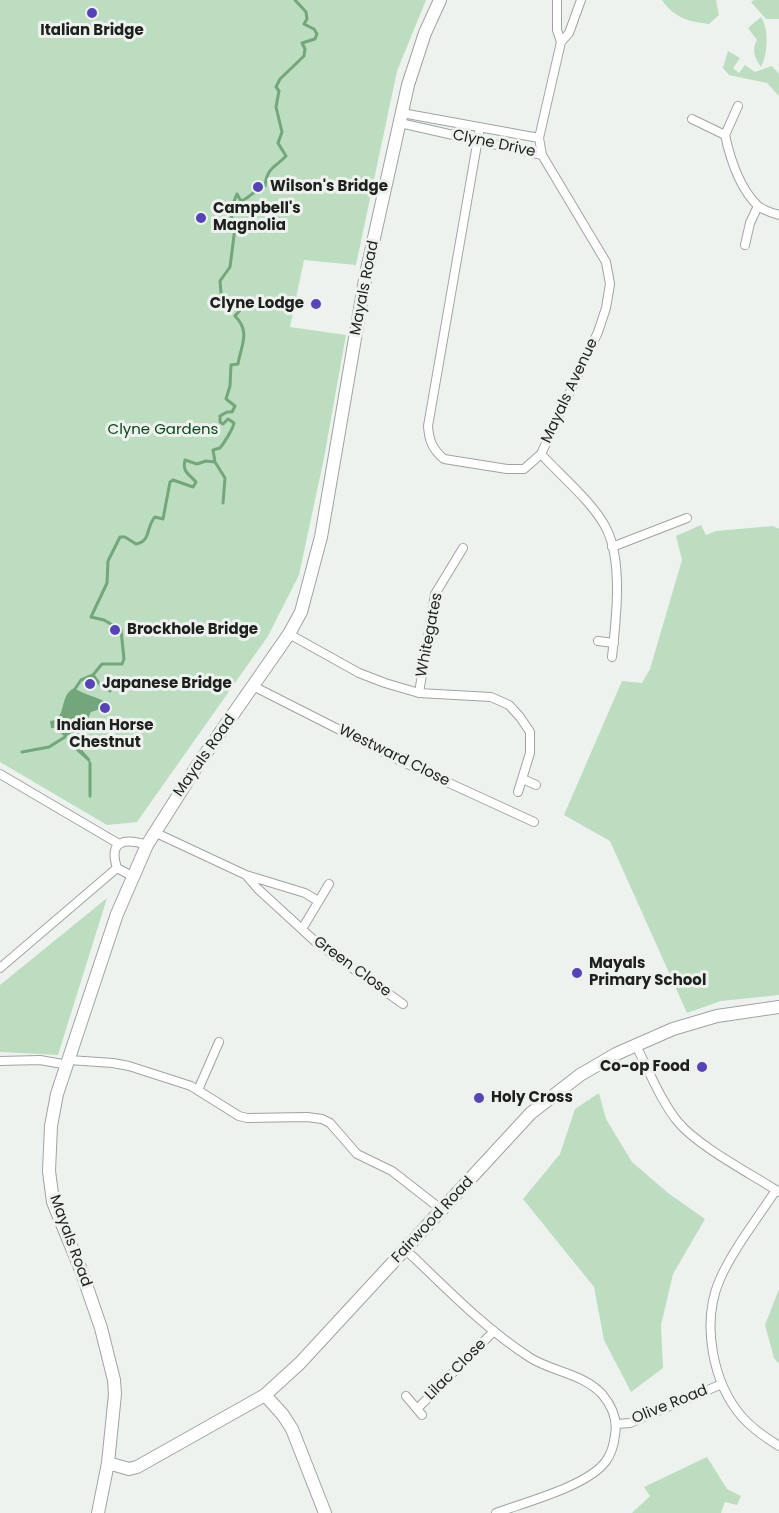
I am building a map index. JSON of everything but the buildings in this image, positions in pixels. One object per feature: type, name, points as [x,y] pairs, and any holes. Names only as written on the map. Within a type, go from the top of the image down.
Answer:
[{"type":"main road","name":"Mayals Road","points":[[98,1513],[108,1463],[115,1394],[114,1380],[101,1328],[81,1270],[53,1202],[49,1171],[51,1126],[57,1094],[117,914],[147,845],[197,766],[255,687],[290,634],[301,612],[321,537],[366,274],[408,85],[425,33],[440,0]]},
{"type":"main road","name":"Fairwood Road","points":[[108,1463],[129,1469],[137,1467],[265,1395],[300,1363],[531,1113],[580,1076],[635,1044],[673,1029],[703,1019],[741,1011],[779,1007]]},
{"type":"main road","points":[[265,1395],[283,1415],[291,1429],[325,1513]]},
{"type":"street","points":[[557,0],[557,30],[561,42]]},
{"type":"street","points":[[539,138],[561,42],[569,33],[581,0]]},
{"type":"street","points":[[738,106],[725,135],[730,157],[737,175],[758,206],[779,215]]},
{"type":"street","name":"Clyne Drive","points":[[401,118],[539,138],[542,155],[478,141],[401,118]]},
{"type":"street","points":[[692,119],[725,135]]},
{"type":"street","name":"Mayals Avenue","points":[[480,128],[428,426],[429,440],[436,453],[444,459],[524,470],[541,454],[598,332],[606,308],[610,284],[606,262],[542,155]]},
{"type":"street","points":[[745,245],[750,222],[758,206]]},
{"type":"street","points":[[541,454],[595,511],[607,530],[612,547],[616,595],[612,657]]},
{"type":"street","points":[[612,547],[687,518]]},
{"type":"street","name":"Whitegates","points":[[419,693],[435,594],[464,548]]},
{"type":"street","name":"Whitegates","points":[[290,634],[359,673],[419,693],[491,697],[509,705],[530,732],[530,753],[518,792]]},
{"type":"street","points":[[598,641],[614,643]]},
{"type":"street","name":"Westward Close","points":[[255,687],[399,759],[534,822]]},
{"type":"street","points":[[0,774],[119,844]]},
{"type":"street","points":[[523,779],[536,785]]},
{"type":"street","name":"Green Close","points":[[154,832],[246,875],[305,893],[318,902]]},
{"type":"street","points":[[132,876],[117,868],[114,856],[119,844],[133,840],[147,845]]},
{"type":"street","points":[[0,968],[117,868]]},
{"type":"street","name":"Green Close","points":[[246,875],[302,929],[352,970],[403,1004]]},
{"type":"street","name":"Green Close","points":[[302,929],[329,884]]},
{"type":"street","points":[[198,1090],[219,1042]]},
{"type":"street","points":[[635,1044],[666,1104],[679,1123],[704,1144],[778,1191],[719,1280],[713,1299],[710,1333],[722,1384],[742,1417],[763,1436],[779,1446]]},
{"type":"street","points":[[0,1061],[40,1060],[68,1063],[113,1063],[129,1066],[198,1090],[239,1116],[247,1118],[307,1117],[330,1123],[357,1154],[392,1171],[442,1210]]},
{"type":"street","points":[[406,1250],[494,1331],[531,1358],[576,1376],[591,1385],[606,1401],[617,1424],[614,1445],[607,1460],[598,1470],[575,1484],[496,1513]]},
{"type":"street","name":"Lilac Close","points":[[406,1396],[420,1412],[494,1331]]},
{"type":"street","name":"Olive Road","points":[[617,1424],[630,1423],[722,1384]]},
{"type":"green space","name":"Clyne Gardens","points":[[0,0],[426,0],[397,71],[356,265],[304,260],[290,327],[346,335],[324,458],[299,575],[268,636],[137,822],[107,825],[0,762]]},
{"type":"green space","points":[[662,0],[716,0],[719,15],[709,24],[695,22],[676,15]]},
{"type":"green space","points":[[779,0],[779,19],[766,19],[751,2]]},
{"type":"green space","points":[[761,17],[767,42],[761,67],[754,54],[757,40],[748,28]]},
{"type":"green space","points":[[728,51],[740,58],[733,68],[739,73],[745,65],[755,72],[772,66],[779,74],[779,96],[767,83],[729,75],[723,68]]},
{"type":"green space","points":[[701,525],[706,535],[716,531],[773,526],[779,529],[779,995],[721,1001],[687,1013],[610,841],[564,815],[622,681],[642,683],[650,669],[682,560],[676,536]]},
{"type":"green space","points":[[107,898],[58,1055],[0,1052],[0,985]]},
{"type":"green space","points":[[599,1093],[606,1119],[632,1162],[668,1193],[705,1219],[673,1274],[661,1325],[663,1368],[631,1392],[604,1340],[594,1287],[523,1199],[560,1154],[575,1109]]},
{"type":"green space","points":[[779,1289],[779,1364],[774,1358],[765,1325]]},
{"type":"green space","points":[[707,1457],[727,1489],[741,1496],[737,1505],[725,1502],[721,1513],[632,1513],[650,1496],[644,1487]]},
{"type":"shaded area","points":[[74,688],[108,704],[106,707],[91,712],[88,720],[82,748],[90,759],[90,763],[71,746],[77,742],[78,736],[72,733],[65,737],[55,728],[51,728],[50,721],[59,716],[66,696]]},
{"type":"waterway","points":[[215,462],[213,450],[220,448],[234,423],[228,419],[223,424],[220,422],[220,416],[232,412],[235,406],[226,399],[230,386],[231,365],[238,364],[244,339],[243,328],[235,316],[241,309],[239,305],[225,309],[222,304],[220,281],[230,267],[235,228],[230,211],[237,194],[241,201],[265,186],[270,171],[286,156],[278,143],[282,132],[276,107],[279,91],[276,87],[280,79],[304,56],[305,49],[302,43],[315,39],[317,34],[314,29],[304,24],[307,19],[306,12],[295,0]]},
{"type":"waterway","points":[[93,675],[102,664],[122,664],[124,659],[121,630],[104,620],[91,617],[107,583],[108,561],[120,537],[125,537],[136,544],[144,540],[155,517],[163,519],[170,482],[173,480],[193,487],[196,482],[185,470],[185,460],[197,464],[206,461],[215,462],[225,478],[223,503]]},
{"type":"waterway","points":[[75,689],[81,680],[93,675],[101,686],[110,691]]},
{"type":"waterway","points":[[22,752],[49,747],[65,737]]},
{"type":"waterway","points":[[90,763],[90,796]]},
{"type":"place","name":"Italian Bridge","points":[[92,13]]},
{"type":"place","name":"Wilson's Bridge","points":[[258,187]]},
{"type":"place","name":"Campbell's Magnolia","points":[[201,218]]},
{"type":"place","name":"Clyne Lodge","points":[[316,304]]},
{"type":"place","name":"Brockhole Bridge","points":[[115,630]]},
{"type":"place","name":"Japanese Bridge","points":[[90,684]]},
{"type":"place","name":"Indian Horse Chestnut","points":[[105,708]]},
{"type":"place","name":"Mayals Primary School","points":[[577,973]]},
{"type":"place","name":"Co-op Food","points":[[702,1067]]},
{"type":"place","name":"Holy Cross","points":[[479,1098]]}]
